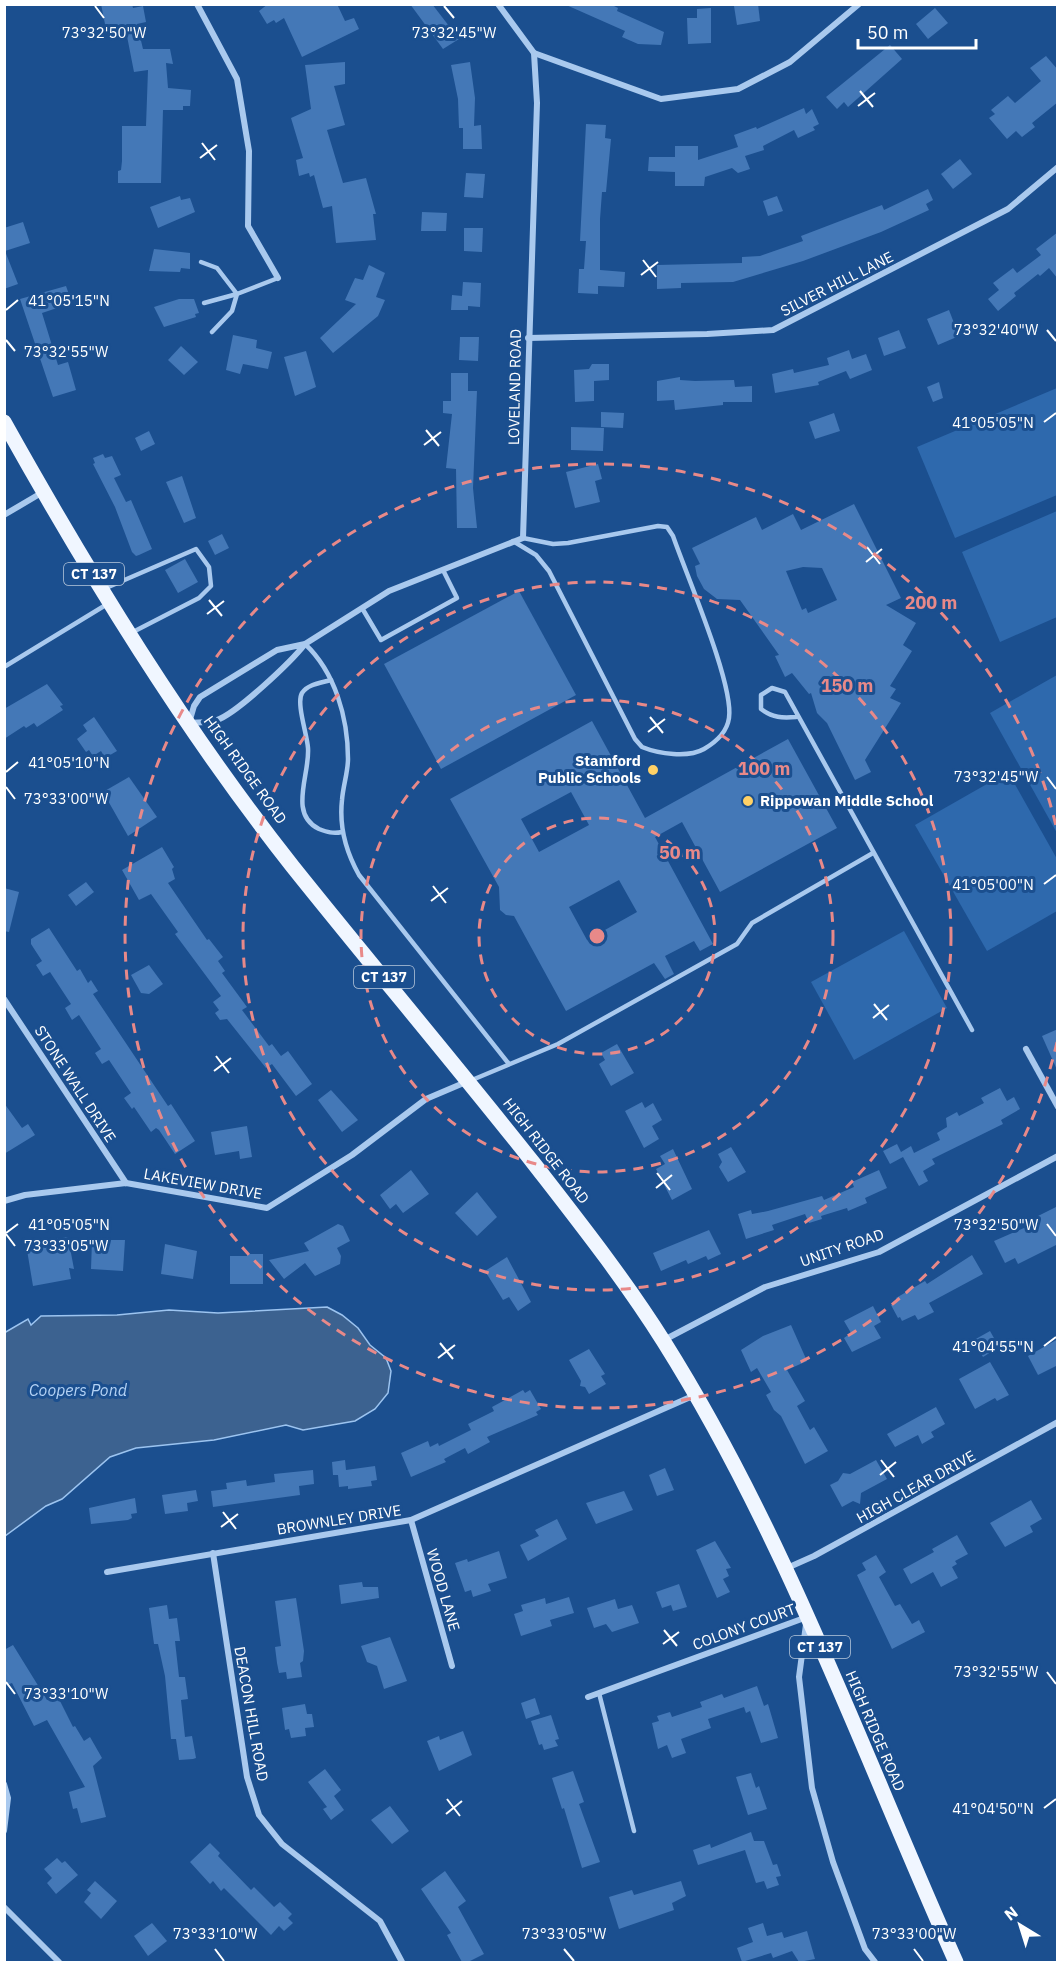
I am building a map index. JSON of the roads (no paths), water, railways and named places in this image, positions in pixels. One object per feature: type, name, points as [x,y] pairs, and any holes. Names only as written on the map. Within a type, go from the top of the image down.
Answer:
[{"type":"main road","name":"HIGH RIDGE ROAD","points":[[4,422],[43,492],[189,723],[290,863],[469,1081],[606,1256],[663,1341],[696,1395],[751,1496],[807,1617],[956,1962]]},
{"type":"street","points":[[197,4],[237,80],[249,151],[248,226],[278,278]]},
{"type":"street","points":[[498,4],[534,53],[661,99],[738,89],[790,62],[859,4]]},
{"type":"street","name":"LOVELAND ROAD","points":[[523,538],[537,103],[534,53]]},
{"type":"street","name":"SILVER HILL LANE","points":[[528,338],[707,334],[773,330],[1008,209],[1058,167]]},
{"type":"street","points":[[4,515],[43,492]]},
{"type":"street","points":[[305,644],[294,659],[227,715],[207,722],[189,723],[194,705],[210,689],[277,650],[305,644],[389,591],[523,538]]},
{"type":"street","name":"STONE WALL DRIVE","points":[[4,999],[126,1183]]},
{"type":"street","points":[[1026,1049],[1058,1107]]},
{"type":"street","name":"LAKEVIEW DRIVE","points":[[4,1201],[25,1195],[126,1183],[267,1208],[352,1155],[426,1099],[469,1081]]},
{"type":"street","name":"UNITY ROAD","points":[[663,1341],[765,1287],[879,1252],[1058,1156]]},
{"type":"street","name":"BROWNLEY DRIVE","points":[[107,1572],[411,1520],[696,1395]]},
{"type":"street","name":"HIGH CLEAR DRIVE","points":[[784,1569],[814,1556],[1058,1422]]},
{"type":"street","name":"WOOD LANE","points":[[411,1520],[452,1666]]},
{"type":"street","name":"DEACON HILL ROAD","points":[[213,1553],[247,1777],[260,1815],[282,1844],[380,1921],[402,1962]]},
{"type":"street","points":[[807,1617],[799,1677],[812,1788],[833,1862],[865,1949],[875,1962]]},
{"type":"street","name":"COLONY COURT","points":[[588,1697],[807,1617]]},
{"type":"street","points":[[4,1784],[9,1798],[4,1831]]},
{"type":"street","points":[[4,1907],[59,1962]]},
{"type":"lane","points":[[201,262],[217,268],[237,294]]},
{"type":"lane","points":[[204,303],[237,294],[278,278]]},
{"type":"lane","points":[[212,332],[232,311],[237,294]]},
{"type":"lane","points":[[513,541],[537,555],[549,571],[635,739],[642,747],[691,754],[712,744],[722,735],[729,719],[724,679],[673,536],[667,527],[658,526],[568,543],[553,544],[523,538]]},
{"type":"lane","points":[[4,667],[107,596],[196,549],[209,567],[212,586],[199,598],[131,633]]},
{"type":"lane","points":[[362,608],[381,640],[457,598],[443,570]]},
{"type":"lane","points":[[305,644],[315,654],[331,680],[344,718],[348,759],[341,803],[342,832],[350,859],[359,875],[509,1064]]},
{"type":"lane","points":[[331,680],[311,686],[303,693],[299,702],[307,732],[308,752],[302,809],[312,825],[334,833],[342,832]]},
{"type":"lane","points":[[796,717],[779,718],[768,714],[761,709],[761,695],[772,688],[781,689],[789,700],[796,717],[972,1030]]},
{"type":"lane","points":[[469,1081],[558,1044],[737,944],[752,923],[873,853]]},
{"type":"lane","points":[[598,1693],[634,1831]]},
{"type":"water","name":"Coopers Pond","points":[[327,1307],[358,1328],[370,1345],[386,1358],[391,1371],[388,1393],[375,1409],[355,1421],[303,1430],[286,1425],[214,1440],[136,1448],[110,1457],[62,1499],[46,1506],[5,1536],[4,1333],[28,1319],[31,1325],[41,1316],[117,1315],[169,1310],[218,1313]]},
{"type":"place","name":"Stamford Public Schools","points":[[653,770]]},
{"type":"place","name":"Rippowan Middle School","points":[[748,801]]}]
